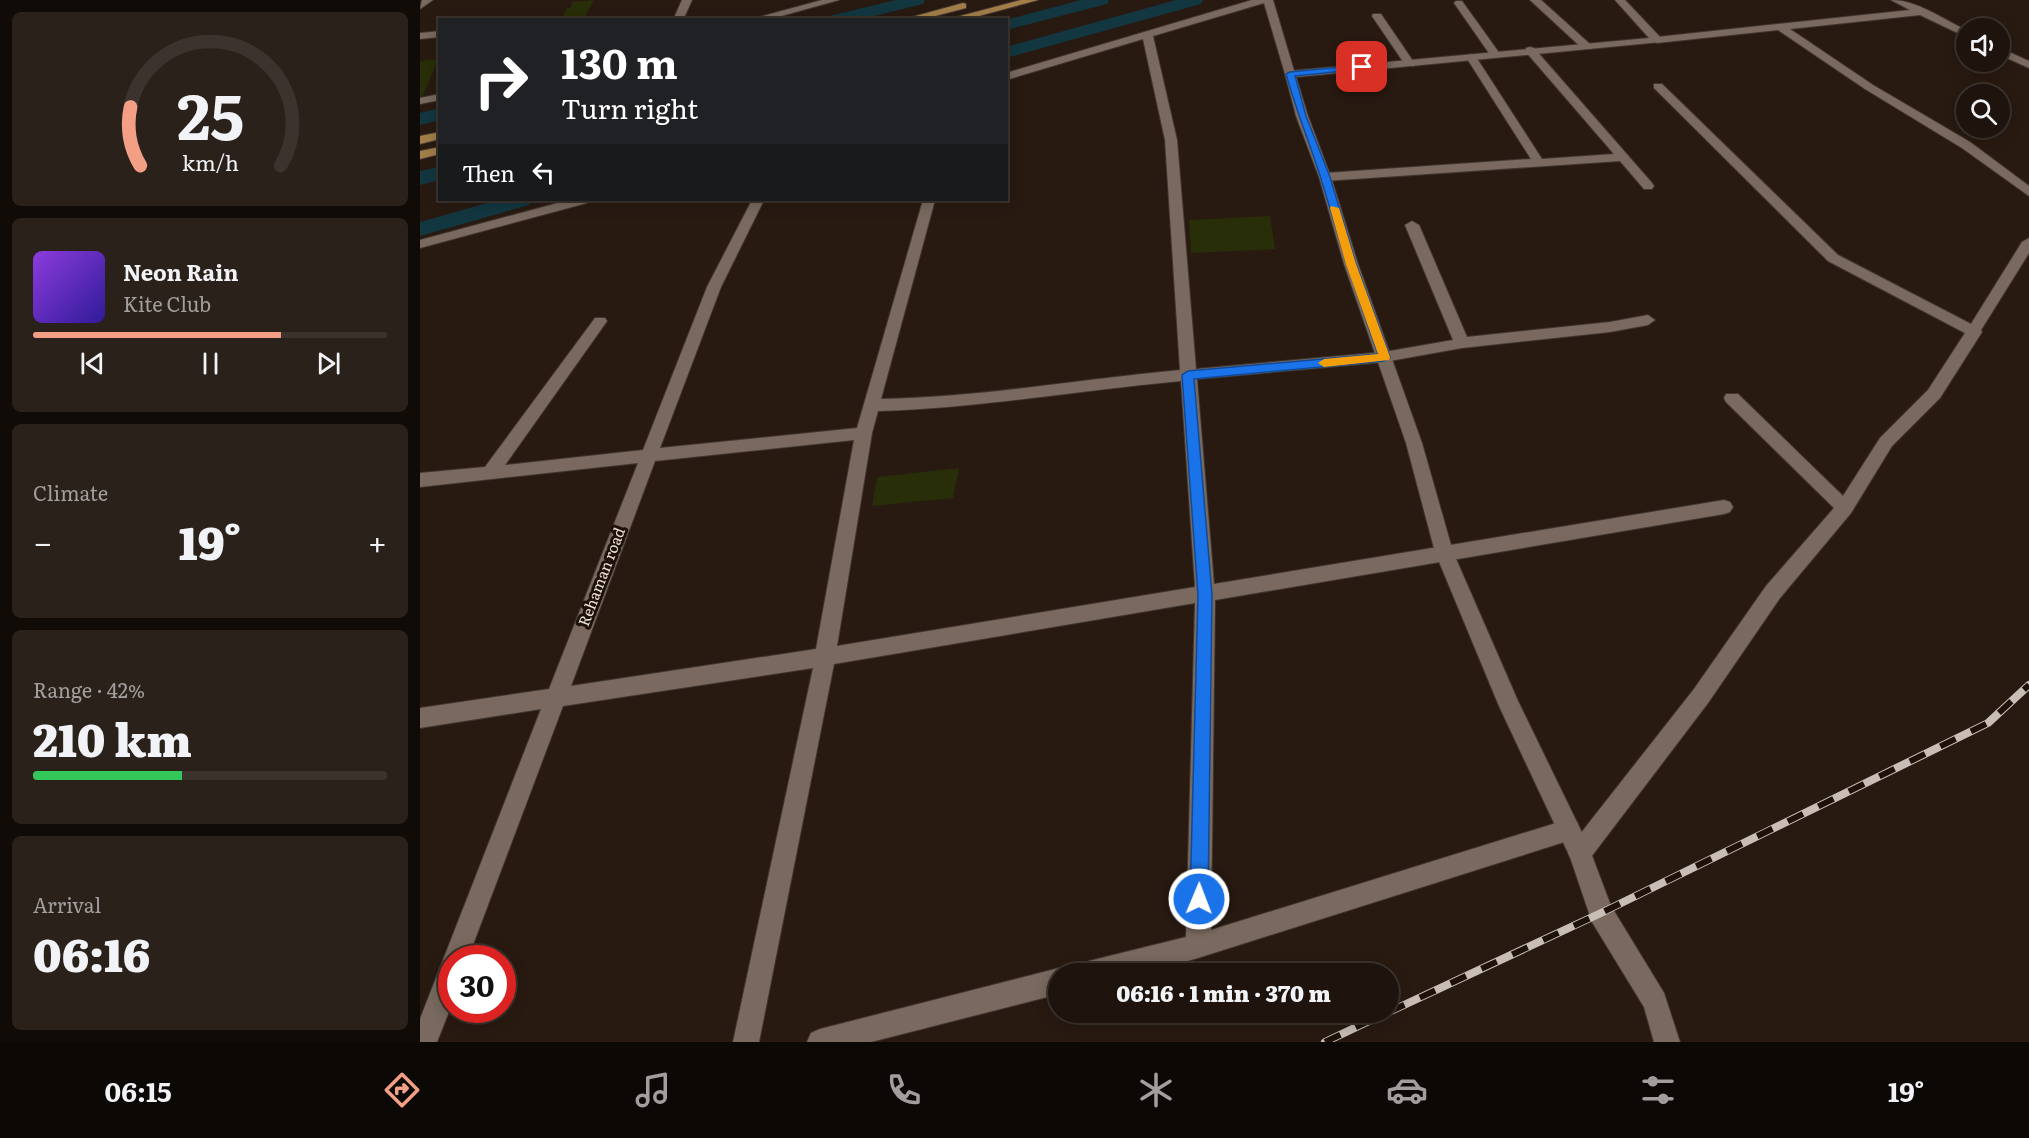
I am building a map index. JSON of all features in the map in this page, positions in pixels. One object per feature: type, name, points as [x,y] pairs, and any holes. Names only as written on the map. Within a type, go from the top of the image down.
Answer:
[{"type":"main road","points":[[914,18],[987,0]]},
{"type":"main road","points":[[958,18],[1033,0]]},
{"type":"main road","points":[[420,140],[438,136]]},
{"type":"main road","points":[[420,154],[438,150]]},
{"type":"street","points":[[420,6],[428,0]]},
{"type":"street","points":[[679,18],[687,0]]},
{"type":"street","points":[[761,18],[834,0]]},
{"type":"street","points":[[1008,76],[1262,0]]},
{"type":"street","points":[[1268,0],[1302,116],[1325,177],[1351,264],[1414,443],[1444,552],[1509,706],[1580,853],[1601,913],[1655,1002],[1667,1042]]},
{"type":"street","points":[[1535,0],[1587,47]]},
{"type":"street","points":[[1620,0],[1657,40]]},
{"type":"street","points":[[1896,0],[1956,29]]},
{"type":"street","points":[[1459,3],[1495,54]]},
{"type":"street","points":[[1290,74],[1410,64],[1530,50],[1587,47],[1922,12]]},
{"type":"street","points":[[1377,16],[1410,64]]},
{"type":"street","points":[[1780,27],[1869,87],[1966,145],[2029,192]]},
{"type":"street","points":[[420,36],[438,34]]},
{"type":"street","points":[[1147,34],[1172,141],[1205,595],[1198,946]]},
{"type":"street","points":[[1530,50],[1648,186]]},
{"type":"street","points":[[2010,56],[2029,65]]},
{"type":"street","points":[[1471,57],[1539,163]]},
{"type":"street","points":[[1658,86],[1833,258],[1975,332]]},
{"type":"street","points":[[420,101],[438,96]]},
{"type":"street","points":[[1325,177],[1621,157]]},
{"type":"street","points":[[420,244],[578,201]]},
{"type":"street","name":"Rehaman road","points":[[461,945],[714,287],[757,201]]},
{"type":"street","points":[[746,1042],[825,657],[864,433],[928,201]]},
{"type":"street","points":[[1412,225],[1462,343]]},
{"type":"street","points":[[1580,853],[1701,696],[1773,592],[1845,508],[1886,442],[1934,394],[1975,332],[2029,242]]},
{"type":"street","points":[[872,405],[937,402],[1384,357],[1462,343],[1610,327],[1648,320]]},
{"type":"street","points":[[491,471],[600,321]]},
{"type":"street","points":[[1732,398],[1845,508]]},
{"type":"street","points":[[420,480],[491,471],[648,458],[864,433]]},
{"type":"street","points":[[420,718],[825,657],[1724,507]]},
{"type":"street","points":[[1132,963],[1198,946],[1569,830]]},
{"type":"street","points":[[820,1042],[1048,984]]},
{"type":"street","points":[[424,1042],[438,1006]]},
{"type":"green space","points":[[594,0],[585,18],[562,18],[573,2]]},
{"type":"green space","points":[[438,59],[422,98],[420,99],[420,61]]},
{"type":"green space","points":[[1270,216],[1275,249],[1191,253],[1189,220]]},
{"type":"green space","points":[[959,468],[953,498],[872,506],[877,477]]},
{"type":"waterway","points":[[843,18],[917,0]]},
{"type":"waterway","points":[[1008,24],[1101,0]]},
{"type":"waterway","points":[[1008,52],[1195,0]]},
{"type":"waterway","points":[[420,119],[438,114]]},
{"type":"waterway","points":[[420,178],[438,174]]},
{"type":"waterway","points":[[420,229],[518,201]]},
{"type":"railway","points":[[1399,1007],[1601,913],[1988,723],[2029,685]]},
{"type":"railway","points":[[1325,1042],[1365,1023]]},
{"type":"slow traffic","points":[[1324,363],[1384,357],[1334,208]]},
{"type":"route","points":[[1199,899],[1205,595],[1188,375],[1384,357],[1351,264],[1325,177],[1302,116],[1290,74],[1362,67]]}]
